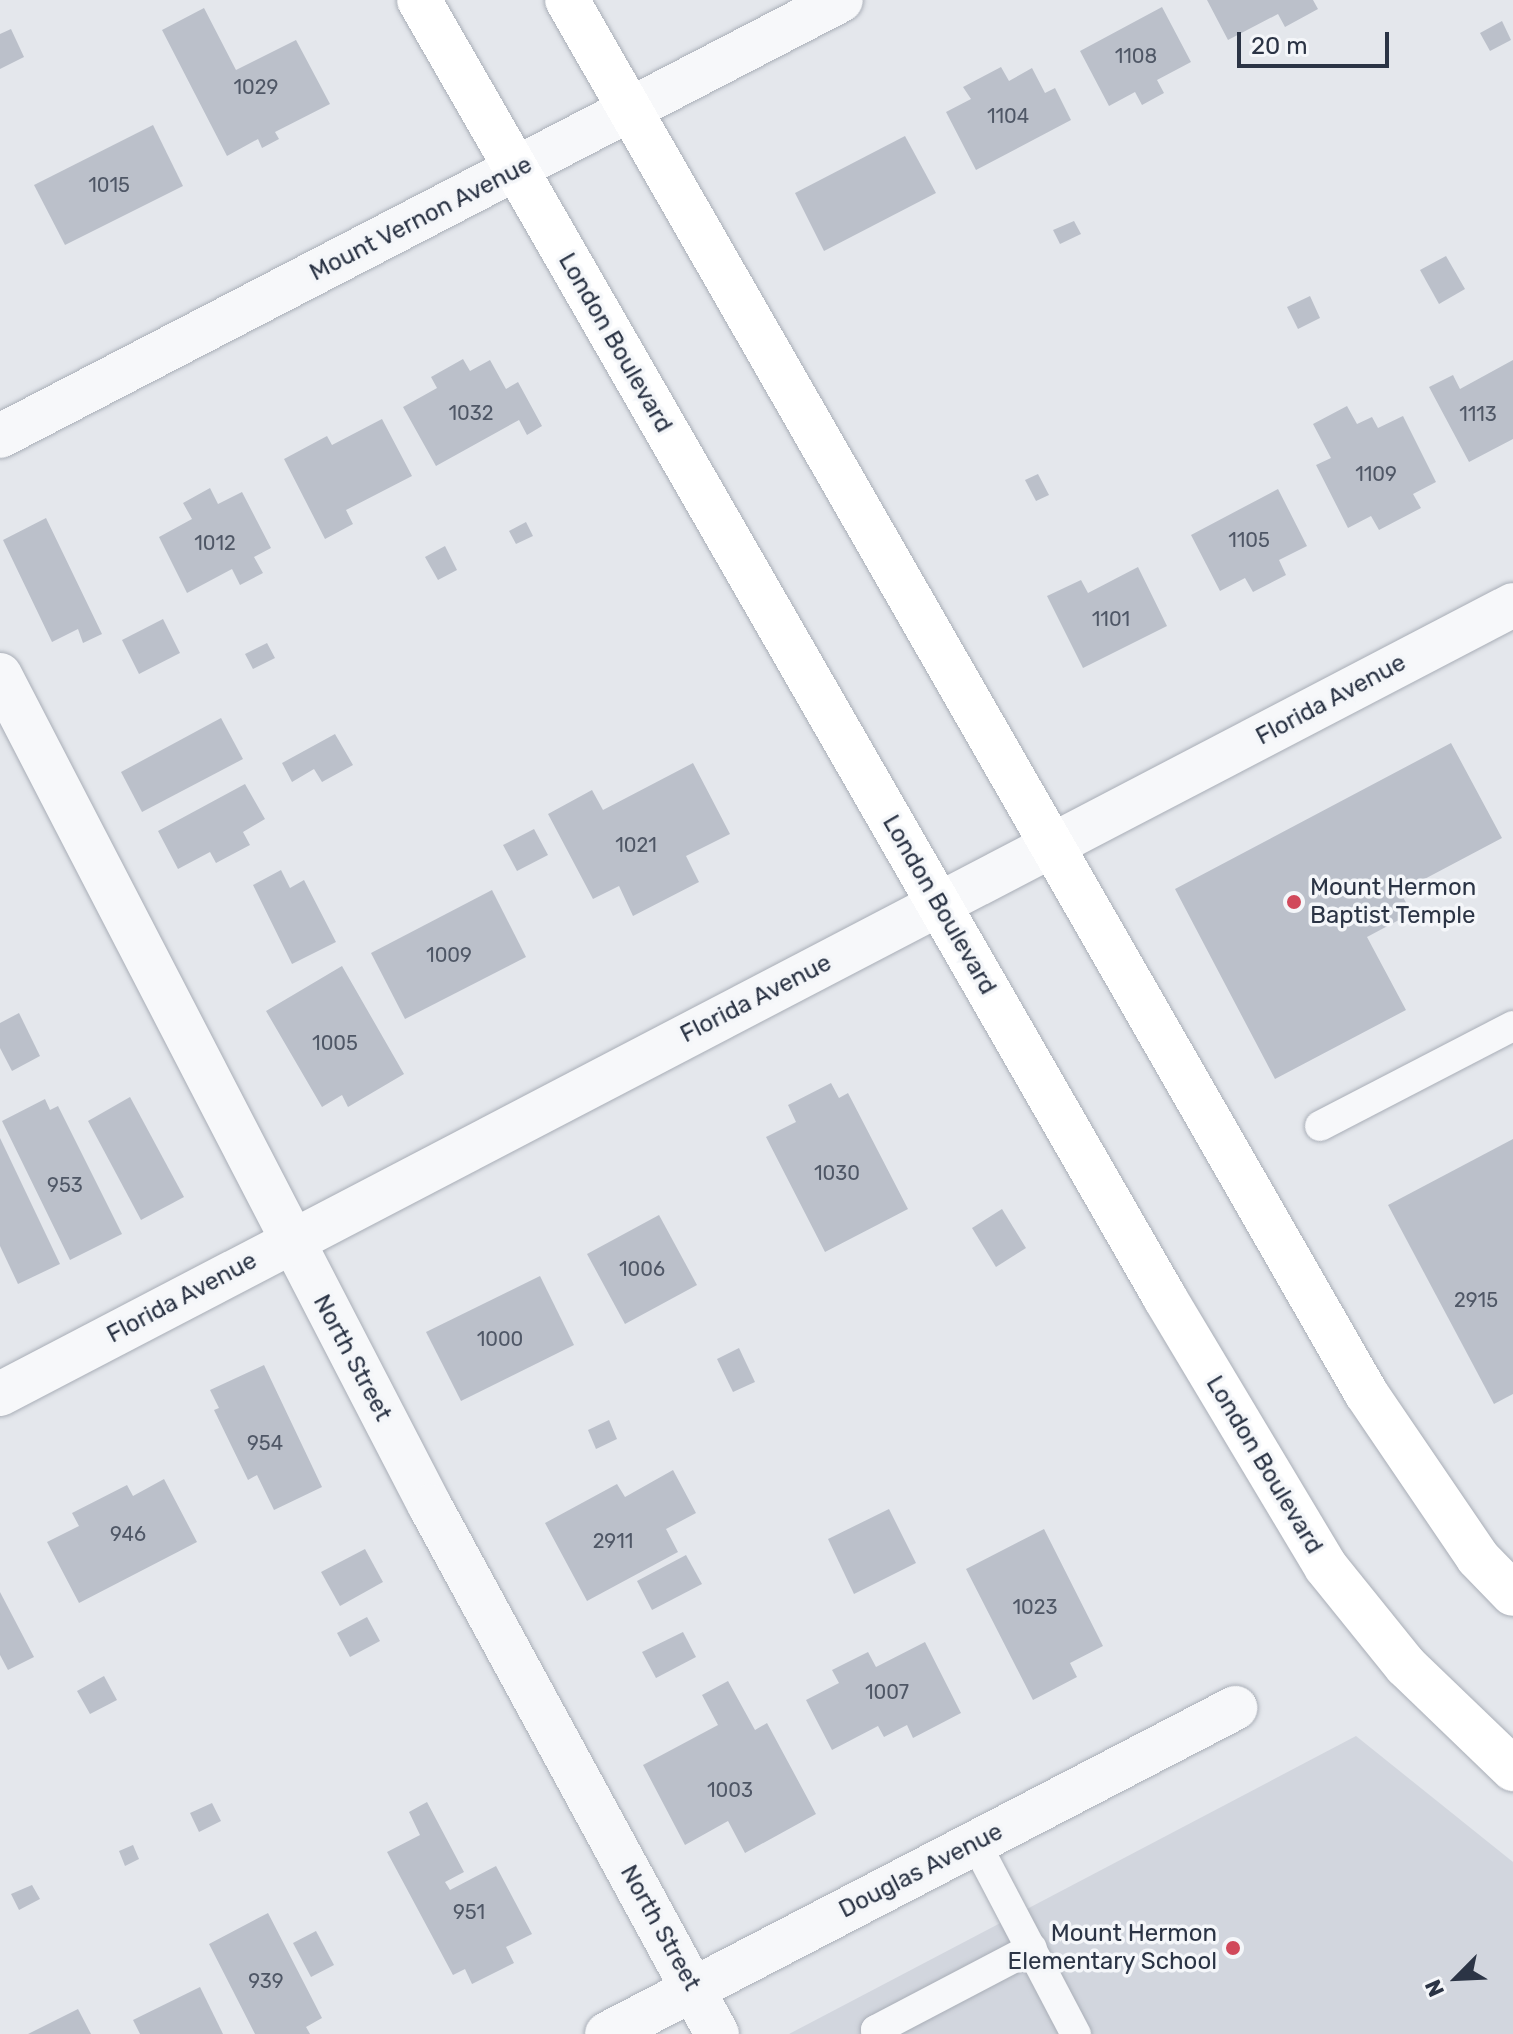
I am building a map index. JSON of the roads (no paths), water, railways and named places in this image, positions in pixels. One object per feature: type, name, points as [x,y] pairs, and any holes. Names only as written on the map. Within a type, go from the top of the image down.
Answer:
[{"type":"main road","name":"London Boulevard","points":[[419,0],[938,905],[1259,1458],[1326,1567],[1406,1666],[1513,1769]]},
{"type":"main road","points":[[567,0],[1366,1393],[1478,1558],[1513,1594]]},
{"type":"street","name":"Mount Vernon Avenue","points":[[0,436],[841,0]]},
{"type":"street","name":"Florida Avenue","points":[[0,1394],[938,905],[1509,616]]},
{"type":"street","name":"North Street","points":[[0,675],[437,1519],[717,2034]]},
{"type":"street","name":"Douglas Avenue","points":[[607,2034],[1235,1708]]},
{"type":"lane","points":[[1320,1126],[1513,1026]]},
{"type":"lane","points":[[975,1842],[1076,2034]]},
{"type":"lane","points":[[879,2034],[876,2030],[1032,1948]]},
{"type":"place","name":"Mount Hermon Baptist Temple","points":[[1294,902]]},
{"type":"place","name":"Mount Hermon Elementary School","points":[[1233,1948]]}]
